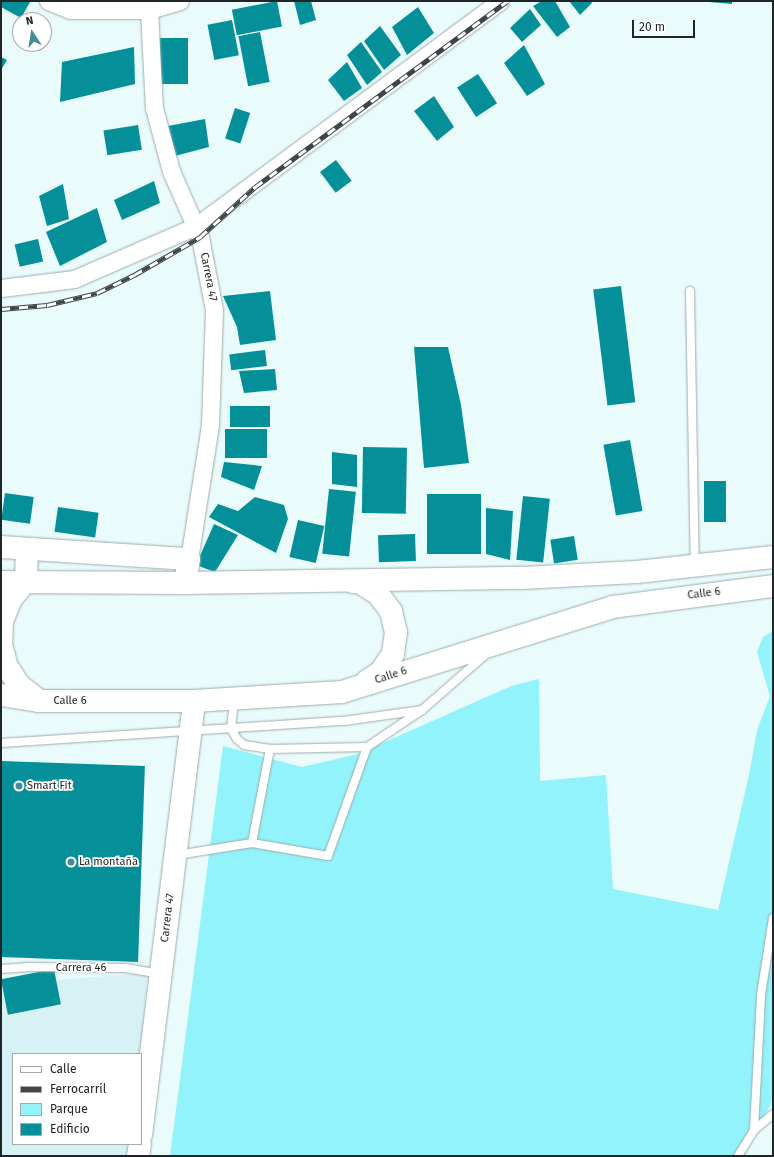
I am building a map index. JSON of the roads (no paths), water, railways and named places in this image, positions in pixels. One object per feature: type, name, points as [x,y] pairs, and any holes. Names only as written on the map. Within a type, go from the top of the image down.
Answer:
[{"type":"main road","points":[[1,547],[189,559],[185,583]]},
{"type":"main road","points":[[27,549],[26,581],[11,599],[2,621],[1,645],[8,667],[20,686],[39,701]]},
{"type":"main road","points":[[1,582],[185,583],[522,578],[637,572],[773,557]]},
{"type":"main road","points":[[337,580],[359,582],[378,594],[391,611],[396,632],[393,654],[381,672],[363,684],[342,692]]},
{"type":"main road","name":"Calle 6","points":[[1,695],[39,701],[194,701],[342,692],[613,607],[773,586]]},
{"type":"main road","name":"Carrera 47","points":[[142,1127],[192,730],[194,701]]},
{"type":"main road","points":[[138,1156],[140,1145]]},
{"type":"street","points":[[48,1],[70,6],[150,6],[180,1]]},
{"type":"street","points":[[1,288],[74,278],[196,226],[500,1]]},
{"type":"street","name":"Carrera 47","points":[[150,6],[154,108],[171,171],[196,226],[214,310],[210,425],[189,559]]},
{"type":"lane","points":[[690,290],[695,566]]},
{"type":"lane","points":[[234,699],[231,729],[237,739],[244,744],[270,749],[367,747],[422,710],[499,642]]},
{"type":"lane","points":[[1,743],[192,730],[231,729],[278,724],[344,721],[422,710]]},
{"type":"lane","points":[[176,855],[252,843],[328,856],[367,747]]},
{"type":"lane","points":[[252,843],[270,749]]},
{"type":"lane","points":[[754,1130],[761,995],[773,918]]},
{"type":"lane","name":"Carrera 46","points":[[1,969],[27,967],[126,968],[161,974]]},
{"type":"lane","points":[[738,1156],[754,1130],[773,1114]]},
{"type":"railway","points":[[1,309],[47,305],[97,293],[134,275],[200,237],[255,187],[507,1]]},
{"type":"place","name":"Smart Fit","points":[[19,786]]},
{"type":"place","name":"La montaña","points":[[71,862]]}]
